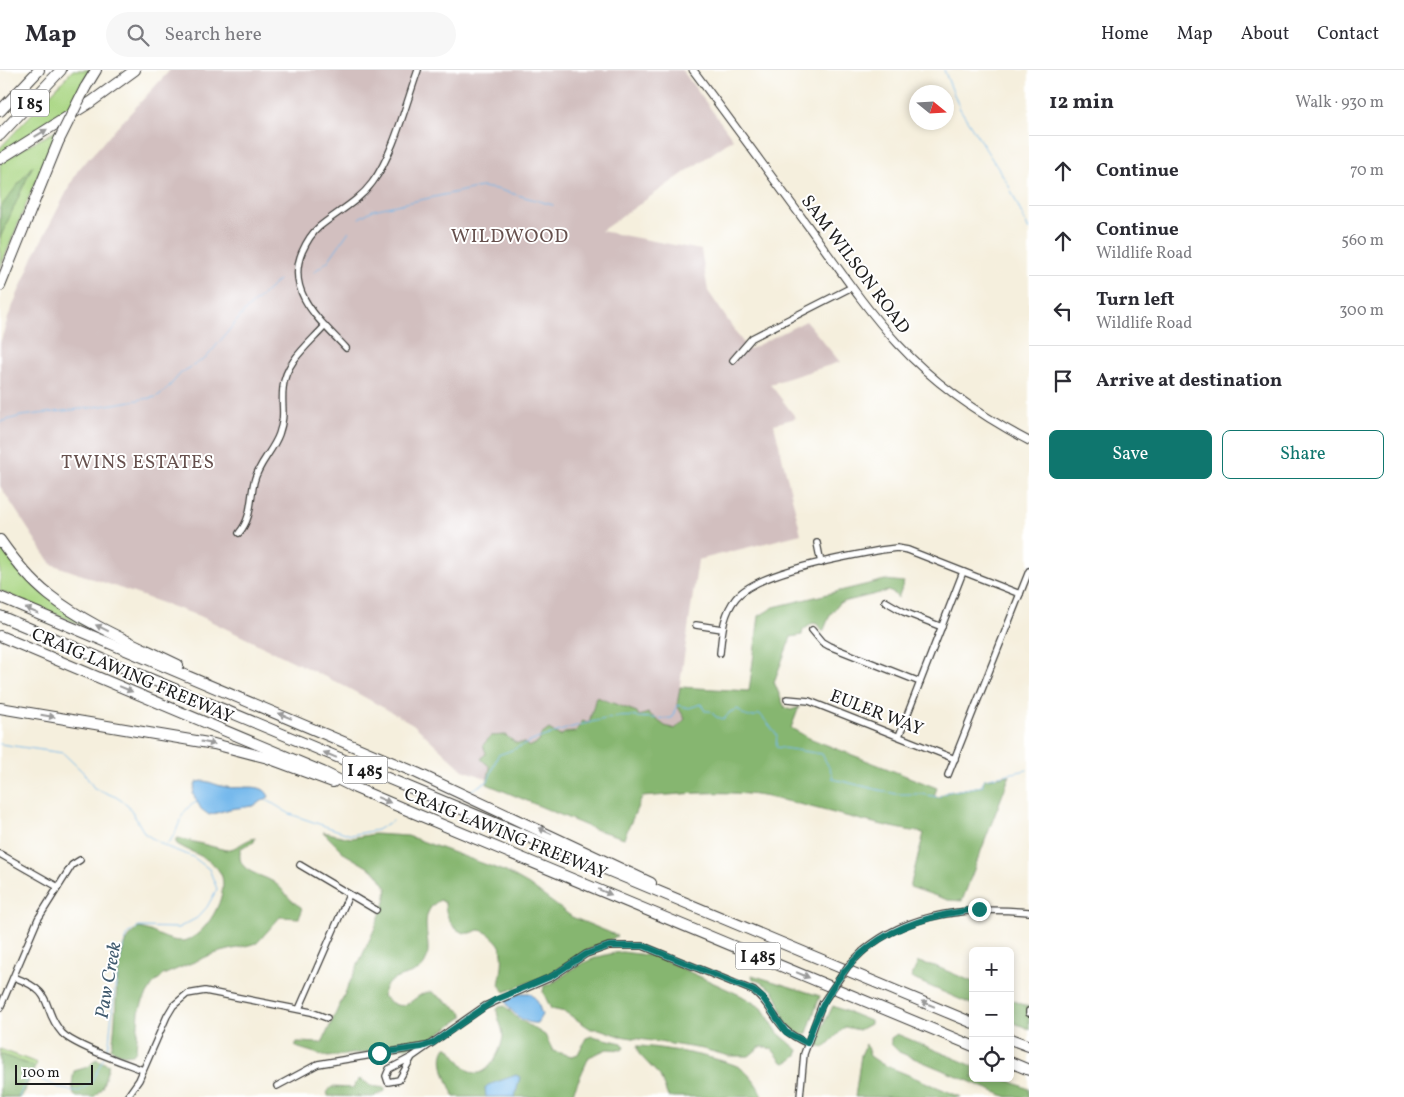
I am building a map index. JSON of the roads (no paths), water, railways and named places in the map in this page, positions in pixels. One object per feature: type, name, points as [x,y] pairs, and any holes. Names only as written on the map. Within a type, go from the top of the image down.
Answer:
[{"type":"highway","name":"I 85","points":[[0,111],[39,70]]},
{"type":"highway","name":"I 85","points":[[0,135],[61,70]]},
{"type":"highway","points":[[0,279],[59,140],[96,70]]},
{"type":"highway","points":[[0,159],[91,102],[135,70]]},
{"type":"highway","points":[[0,286],[34,199]]},
{"type":"highway","points":[[0,540],[34,582],[78,616],[210,680],[239,697]]},
{"type":"highway","points":[[0,597],[488,804],[731,921]]},
{"type":"highway","name":"CRAIG LAWING FREEWAY","points":[[0,616],[969,1021]]},
{"type":"highway","name":"CRAIG LAWING FREEWAY","points":[[0,636],[323,772],[353,787],[969,1044]]},
{"type":"highway","points":[[0,642],[94,676]]},
{"type":"highway","points":[[0,708],[214,744],[260,756],[321,778],[353,787]]},
{"type":"highway","points":[[1014,1040],[1029,1046]]},
{"type":"highway","points":[[1014,1064],[1029,1070]]},
{"type":"street","points":[[346,348],[307,306],[300,292],[297,275],[299,260],[306,244],[318,228],[360,196],[376,176],[386,158],[418,70]]},
{"type":"street","name":"SAM WILSON ROAD","points":[[693,70],[852,287],[889,334],[923,369],[969,405],[1029,441]]},
{"type":"street","points":[[733,360],[752,338],[852,287]]},
{"type":"street","points":[[239,532],[247,520],[254,481],[259,469],[275,444],[282,423],[284,408],[282,391],[286,374],[293,361],[325,326]]},
{"type":"street","points":[[817,543],[821,563]]},
{"type":"street","points":[[720,653],[722,629],[732,604],[746,589],[772,576],[821,563],[897,548],[919,554],[1020,594]]},
{"type":"street","points":[[948,776],[1029,571]]},
{"type":"street","points":[[899,736],[963,572]]},
{"type":"street","points":[[886,601],[904,612],[942,627]]},
{"type":"street","points":[[696,625],[722,629]]},
{"type":"street","points":[[812,630],[822,642],[829,646],[920,682]]},
{"type":"street","name":"EULER WAY","points":[[786,699],[809,701],[955,759]]},
{"type":"street","points":[[0,854],[58,887]]},
{"type":"street","points":[[0,1008],[38,919],[72,865],[80,860]]},
{"type":"street","points":[[300,865],[376,910]]},
{"type":"street","points":[[299,1009],[349,895]]},
{"type":"street","points":[[800,1097],[802,1065],[807,1043],[822,1004],[842,973],[863,951],[897,929],[940,914],[993,909],[1029,912]]},
{"type":"street","points":[[412,1057],[400,1080],[388,1082],[386,1076],[388,1069],[412,1057],[495,1000],[552,976],[599,948],[627,944],[656,950],[754,991],[763,998],[786,1032],[807,1043]]},
{"type":"street","points":[[14,977],[39,990],[62,1034],[84,1046],[143,1070]]},
{"type":"street","points":[[129,1096],[167,1016],[173,1006],[187,994],[205,991],[299,1009],[327,1018]]},
{"type":"street","points":[[277,1086],[326,1062],[422,1047],[433,1043]]},
{"type":"water","points":[[204,781],[231,788],[250,787],[262,789],[269,797],[253,806],[230,809],[209,815],[201,809],[193,794],[196,782]]},
{"type":"water","points":[[521,993],[530,993],[537,1000],[542,1015],[537,1023],[523,1020],[507,1004],[505,1000]]},
{"type":"water","points":[[516,1075],[520,1077],[515,1097],[486,1097],[485,1088],[488,1085]]},
{"type":"waterway","points":[[944,70],[960,109],[1008,184],[1029,230]]},
{"type":"waterway","points":[[359,218],[373,210],[481,187],[496,189],[553,205]]},
{"type":"waterway","points":[[314,272],[328,261],[349,231]]},
{"type":"waterway","points":[[0,422],[21,416],[89,408],[156,397],[166,390],[181,373],[206,358],[245,311],[279,280]]},
{"type":"waterway","points":[[470,791],[488,781],[498,755],[537,739],[611,718],[672,718],[677,705],[689,708],[701,704],[705,711],[710,711],[716,717],[724,719],[730,712],[738,709],[748,717],[760,714],[777,735],[776,747],[822,754],[833,779],[896,794],[921,794],[938,797],[947,792],[982,786],[984,779],[1027,770]]},
{"type":"waterway","name":"Paw Creek","points":[[0,744],[63,753],[83,772],[94,788],[116,797],[128,805],[145,834],[167,847],[193,857],[209,869],[217,889],[207,907],[197,918],[178,928],[138,927],[128,934],[122,950],[114,993],[109,1043],[106,1053]]},
{"type":"waterway","points":[[267,800],[290,814],[351,835],[377,830],[392,821]]},
{"type":"waterway","points":[[166,844],[175,834],[186,810],[197,802]]},
{"type":"waterway","name":"Paw Creek","points":[[19,1097],[26,1082],[34,1078],[62,1089],[80,1091],[92,1081],[104,1057]]},
{"type":"district","name":"WILDWOOD","points":[[510,235]]},
{"type":"district","name":"TWINS ESTATES","points":[[138,461]]}]
